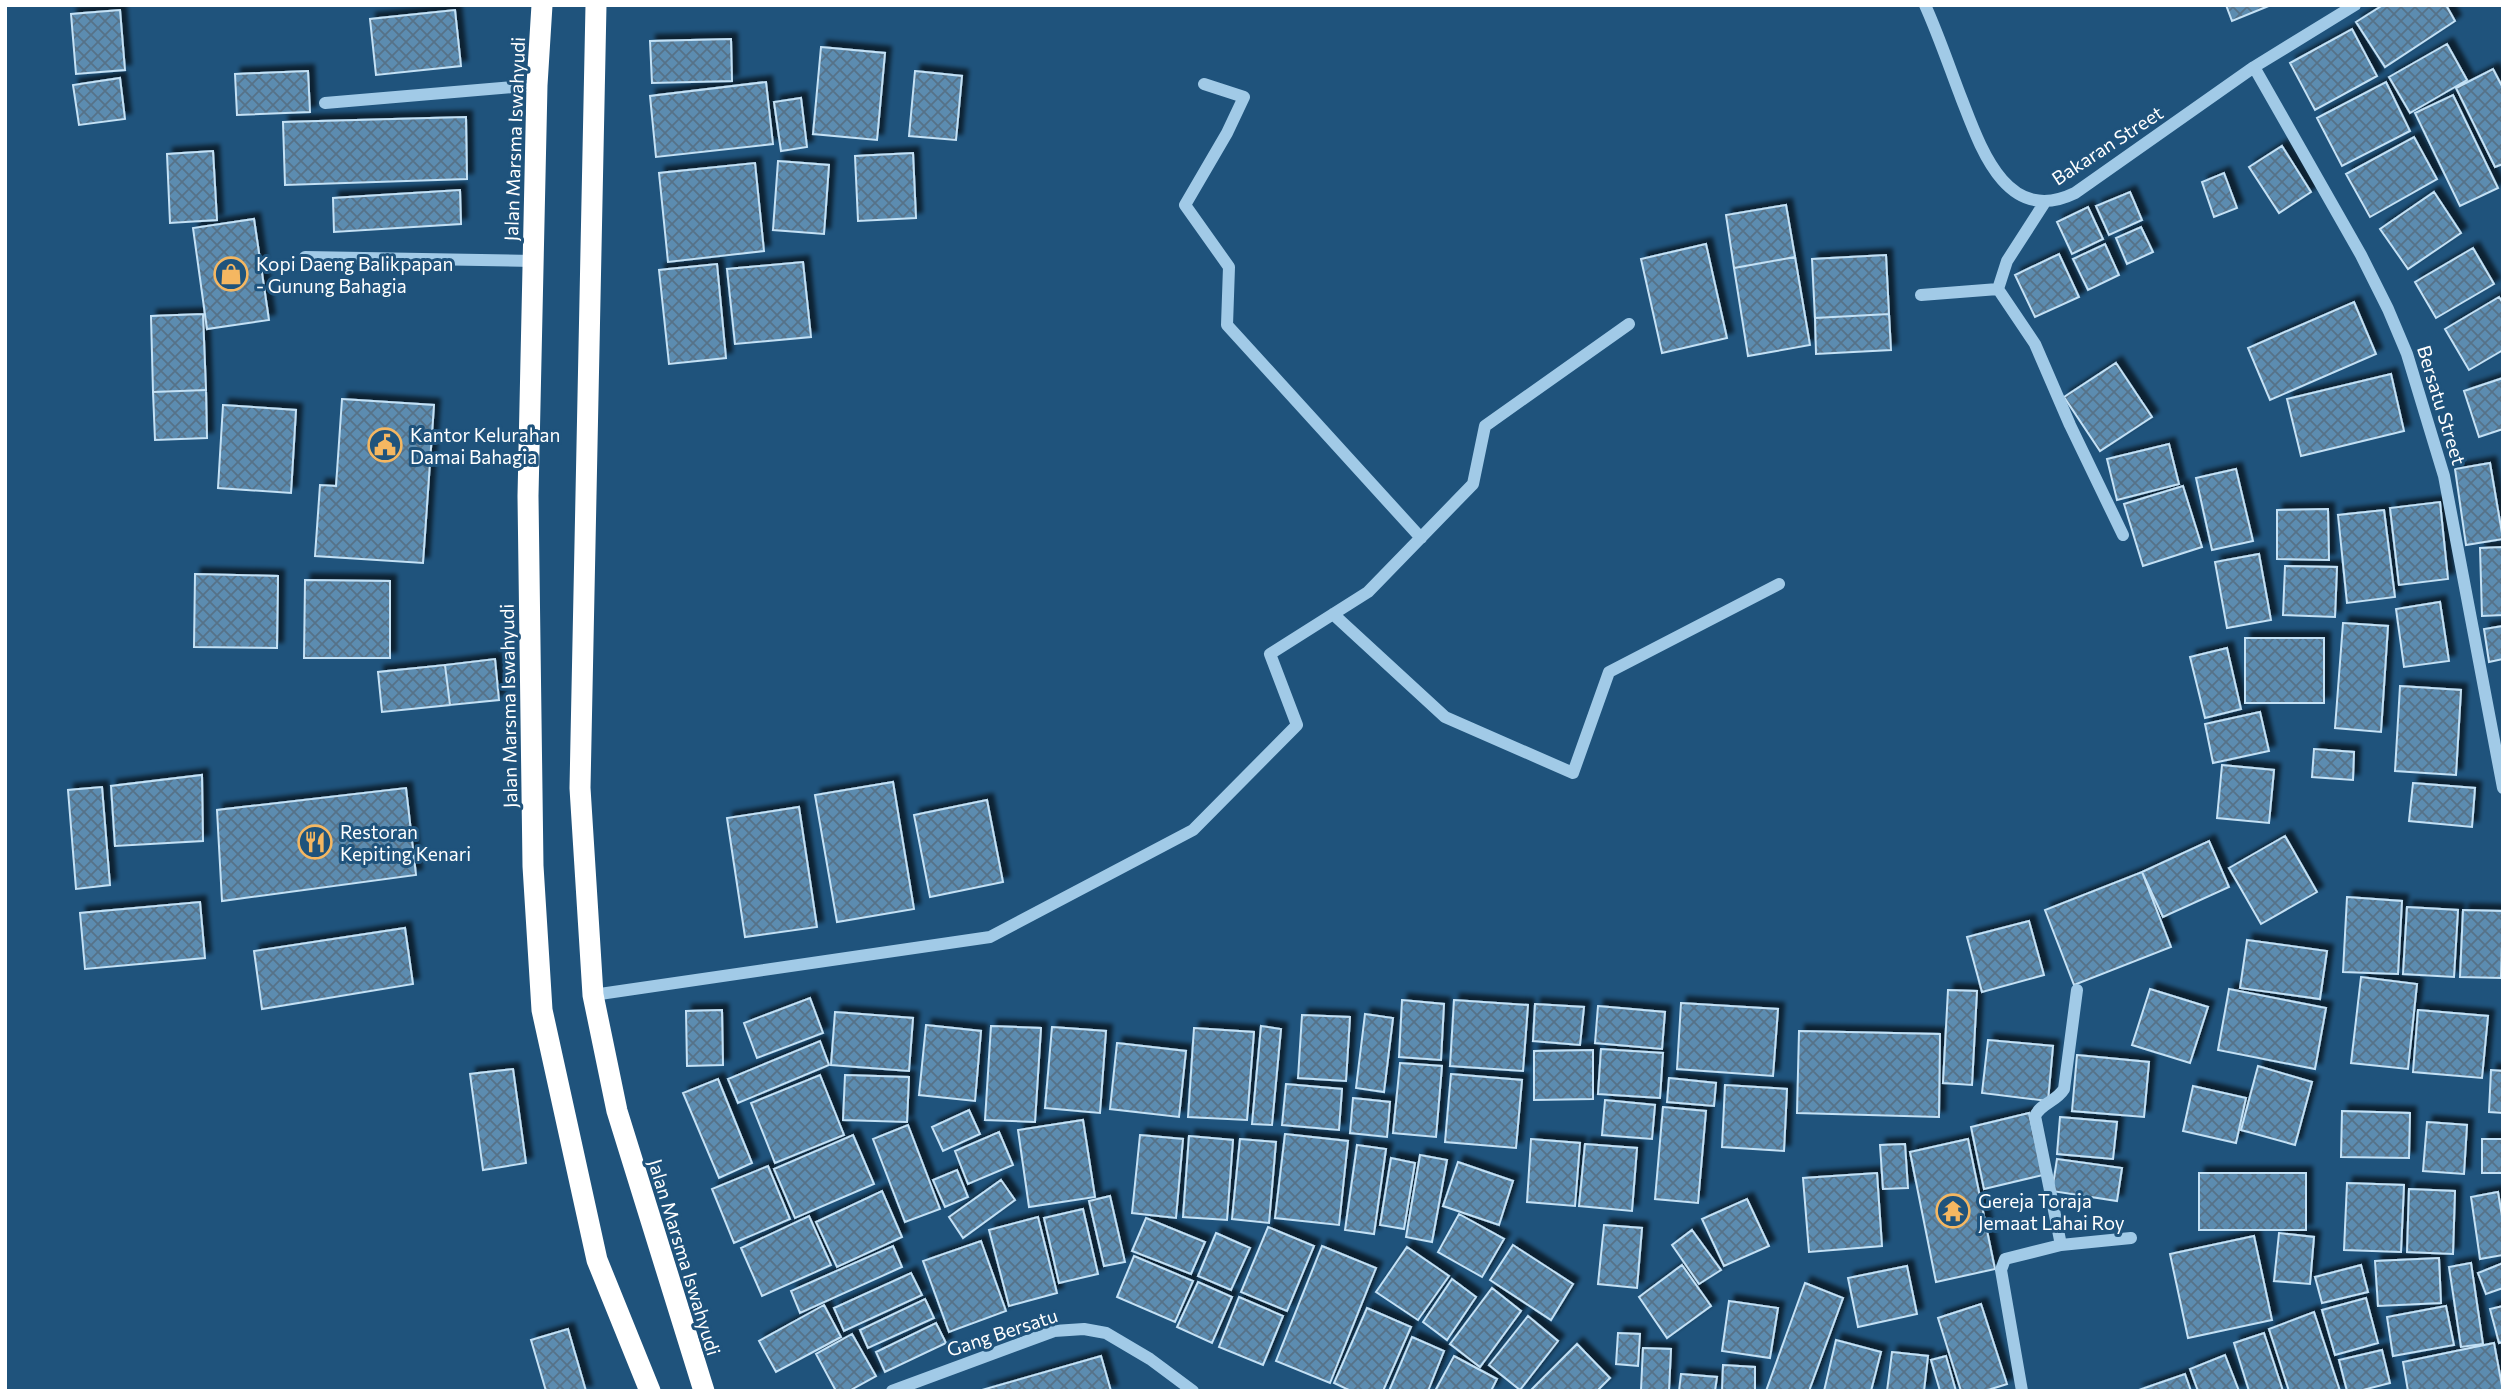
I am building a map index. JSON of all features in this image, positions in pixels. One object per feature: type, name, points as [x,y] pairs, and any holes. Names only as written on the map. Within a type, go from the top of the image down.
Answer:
[{"type":"highway","name":"Jalan Marsma Iswahyudi","points":[[542,5],[537,85],[527,496],[533,866],[542,1010],[597,1260],[650,1391]]},
{"type":"highway","name":"Jalan Marsma Iswahyudi","points":[[596,5],[580,788],[593,995],[617,1111],[705,1391]]},
{"type":"street","name":"Bakaran Street","points":[[1925,5],[1991,167],[2012,191],[2028,199],[2045,202],[2059,201],[2075,193],[2254,67],[2355,5]]},
{"type":"street","name":"Bersatu Street","points":[[2254,67],[2361,255],[2407,354],[2444,476],[2503,788]]},
{"type":"street","points":[[1204,84],[1244,97],[1227,133],[1185,205],[1229,267],[1227,325],[1421,538]]},
{"type":"street","points":[[325,103],[537,85]]},
{"type":"street","points":[[1998,289],[2007,261],[2045,202]]},
{"type":"street","points":[[305,257],[533,261]]},
{"type":"street","points":[[1921,295],[1998,289]]},
{"type":"street","points":[[1998,289],[2035,344],[2070,425],[2123,535]]},
{"type":"street","points":[[593,995],[990,937],[1192,830],[1297,724],[1270,654],[1368,592],[1473,484],[1485,426],[1629,324]]},
{"type":"street","points":[[1333,614],[1446,718],[1573,773],[1609,672],[1779,584]]},
{"type":"street","points":[[2061,1245],[2035,1116],[2040,1108],[2059,1097],[2064,1090],[2077,990]]},
{"type":"street","points":[[2022,1391],[2001,1270],[2005,1258],[2061,1245],[2131,1238]]},
{"type":"street","name":"Gang Bersatu","points":[[892,1391],[1054,1331],[1084,1329],[1106,1333],[1150,1359],[1193,1391]]},
{"type":"building","points":[[2226,5],[2271,5],[2232,21]]},
{"type":"building","points":[[2383,5],[2446,5],[2455,21],[2385,67],[2356,22]]},
{"type":"building","points":[[120,10],[125,70],[76,74],[71,14]]},
{"type":"building","points":[[455,10],[461,66],[376,75],[370,19]]},
{"type":"building","points":[[2352,29],[2377,76],[2315,110],[2290,63]]},
{"type":"building","points":[[731,39],[732,81],[652,83],[650,41]]},
{"type":"building","points":[[2447,44],[2467,80],[2410,113],[2389,77]]},
{"type":"building","points":[[821,47],[885,53],[877,140],[813,134]]},
{"type":"building","points":[[2493,69],[2503,88],[2503,164],[2495,167],[2456,88]]},
{"type":"building","points":[[308,71],[310,112],[237,115],[235,74]]},
{"type":"building","points":[[915,71],[962,76],[956,140],[909,136]]},
{"type":"building","points":[[120,78],[125,119],[79,125],[73,85]]},
{"type":"building","points":[[766,82],[773,144],[656,157],[650,96]]},
{"type":"building","points":[[2386,82],[2410,131],[2342,166],[2317,118]]},
{"type":"building","points":[[2453,95],[2498,188],[2460,206],[2415,113]]},
{"type":"building","points":[[801,98],[807,147],[781,151],[774,102]]},
{"type":"building","points":[[466,117],[467,179],[285,185],[283,122]]},
{"type":"building","points":[[2414,137],[2437,179],[2370,217],[2346,174]]},
{"type":"building","points":[[2282,146],[2311,192],[2279,213],[2249,167]]},
{"type":"building","points":[[213,151],[217,220],[170,223],[167,154]]},
{"type":"building","points":[[913,153],[916,218],[858,221],[855,156]]},
{"type":"building","points":[[778,161],[829,165],[824,234],[773,230]]},
{"type":"building","points":[[755,163],[764,251],[668,262],[659,173]]},
{"type":"building","points":[[2224,173],[2237,208],[2214,217],[2202,182]]},
{"type":"building","points":[[460,190],[461,224],[334,232],[333,198]]},
{"type":"building","points":[[2130,192],[2142,220],[2109,235],[2096,206]]},
{"type":"building","points":[[2434,192],[2461,233],[2408,269],[2380,229]]},
{"type":"building","points":[[1786,205],[1795,257],[1734,268],[1726,215]]},
{"type":"building","points":[[2088,207],[2103,239],[2072,254],[2057,222]]},
{"type":"building","name":"Kopi Daeng Balikpapan - Gunung Bahagia","points":[[254,219],[269,320],[207,329],[193,228]]},
{"type":"building","points":[[2141,227],[2153,252],[2127,264],[2116,238]]},
{"type":"building","points":[[1706,244],[1727,338],[1662,353],[1641,259]]},
{"type":"building","points":[[2105,244],[2119,275],[2088,290],[2073,259]]},
{"type":"building","points":[[2473,248],[2494,284],[2436,318],[2415,282]]},
{"type":"building","points":[[2059,254],[2079,297],[2035,317],[2015,275]]},
{"type":"building","points":[[1886,255],[1889,314],[1815,318],[1812,259]]},
{"type":"building","points":[[1795,257],[1810,345],[1748,356],[1734,268]]},
{"type":"building","points":[[803,262],[811,337],[735,344],[727,269]]},
{"type":"building","points":[[717,264],[726,358],[669,364],[659,270]]},
{"type":"building","points":[[2499,297],[2503,303],[2503,350],[2469,370],[2445,329]]},
{"type":"building","points":[[2354,302],[2376,354],[2270,400],[2248,348]]},
{"type":"building","points":[[203,314],[206,390],[153,392],[151,316]]},
{"type":"building","points":[[1889,314],[1891,350],[1816,354],[1815,318]]},
{"type":"building","points":[[2116,363],[2152,417],[2100,451],[2064,397]]},
{"type":"building","points":[[2391,374],[2404,431],[2301,456],[2287,399]]},
{"type":"building","points":[[2503,378],[2503,429],[2479,437],[2464,391]]},
{"type":"building","points":[[206,390],[207,438],[155,440],[153,392]]},
{"type":"building","name":"Kantor Kelurahan Damai Bahagia","points":[[342,399],[434,405],[423,563],[315,556],[320,485],[336,486]]},
{"type":"building","points":[[223,405],[296,410],[291,493],[218,488]]},
{"type":"building","points":[[2169,444],[2179,484],[2117,500],[2107,459]]},
{"type":"building","points":[[2490,463],[2503,539],[2466,545],[2455,469]]},
{"type":"building","points":[[2236,469],[2253,541],[2212,550],[2196,478]]},
{"type":"building","points":[[2183,486],[2202,547],[2143,566],[2124,504]]},
{"type":"building","points":[[2440,502],[2448,579],[2399,585],[2390,508]]},
{"type":"building","points":[[2328,509],[2329,560],[2277,559],[2277,510]]},
{"type":"building","points":[[2384,510],[2395,597],[2347,603],[2338,515]]},
{"type":"building","points":[[2503,547],[2503,615],[2482,616],[2480,548]]},
{"type":"building","points":[[2259,554],[2271,620],[2227,628],[2215,562]]},
{"type":"building","points":[[2285,566],[2337,567],[2335,617],[2283,615]]},
{"type":"building","points":[[195,574],[278,576],[277,648],[194,647]]},
{"type":"building","points":[[305,580],[390,581],[390,658],[304,658]]},
{"type":"building","points":[[2440,602],[2449,661],[2404,667],[2396,609]]},
{"type":"building","points":[[2343,623],[2388,626],[2381,732],[2335,728]]},
{"type":"building","points":[[2503,626],[2503,659],[2489,662],[2484,629]]},
{"type":"building","points":[[2245,638],[2324,638],[2324,703],[2245,703]]},
{"type":"building","points":[[2227,648],[2241,709],[2205,718],[2190,657]]},
{"type":"building","points":[[495,659],[499,700],[450,705],[445,665]]},
{"type":"building","points":[[445,665],[450,705],[382,712],[378,672]]},
{"type":"building","points":[[2400,686],[2461,690],[2456,775],[2395,771]]},
{"type":"building","points":[[2260,712],[2269,751],[2213,763],[2205,724]]},
{"type":"building","points":[[2314,749],[2354,752],[2353,780],[2312,777]]},
{"type":"building","points":[[2222,765],[2274,770],[2269,823],[2217,818]]},
{"type":"building","points":[[202,775],[203,841],[115,846],[111,786]]},
{"type":"building","points":[[893,782],[914,909],[837,922],[815,795]]},
{"type":"building","points":[[2413,783],[2475,788],[2472,827],[2409,821]]},
{"type":"building","points":[[102,787],[110,885],[76,889],[68,790]]},
{"type":"building","name":"Restoran Kepiting Kenari","points":[[406,788],[416,875],[222,901],[217,810]]},
{"type":"building","points":[[987,800],[1003,882],[930,897],[914,815]]},
{"type":"building","points":[[799,807],[817,927],[745,937],[727,818]]},
{"type":"building","points":[[2285,836],[2317,892],[2261,924],[2229,868]]},
{"type":"building","points":[[2209,841],[2229,887],[2163,917],[2142,872]]},
{"type":"building","points":[[2142,872],[2171,947],[2074,985],[2045,910]]},
{"type":"building","points":[[2347,897],[2402,901],[2398,974],[2343,972]]},
{"type":"building","points":[[200,902],[205,958],[85,969],[80,913]]},
{"type":"building","points":[[2407,907],[2458,910],[2454,977],[2403,974]]},
{"type":"building","points":[[2463,910],[2503,911],[2501,978],[2460,977]]},
{"type":"building","points":[[2029,921],[2044,975],[1982,992],[1967,937]]},
{"type":"building","points":[[405,928],[413,984],[262,1009],[254,951]]},
{"type":"building","points":[[2247,940],[2327,951],[2320,999],[2240,988]]},
{"type":"building","points":[[2361,977],[2417,984],[2408,1069],[2351,1063]]},
{"type":"building","points":[[2150,989],[2208,1007],[2190,1063],[2132,1045]]},
{"type":"building","points":[[2229,989],[2326,1008],[2315,1069],[2218,1050]]},
{"type":"building","points":[[1948,990],[1977,991],[1972,1085],[1943,1083]]},
{"type":"building","points":[[810,998],[823,1033],[757,1058],[744,1023]]},
{"type":"building","points":[[1402,1000],[1444,1004],[1441,1060],[1399,1057]]},
{"type":"building","points":[[1454,1000],[1528,1005],[1523,1071],[1450,1066]]},
{"type":"building","points":[[1681,1003],[1778,1009],[1773,1076],[1677,1069]]},
{"type":"building","points":[[1535,1004],[1584,1007],[1580,1045],[1533,1041]]},
{"type":"building","points":[[1598,1006],[1665,1012],[1662,1049],[1595,1043]]},
{"type":"building","points":[[722,1010],[723,1065],[687,1066],[686,1011]]},
{"type":"building","points":[[2418,1010],[2488,1016],[2482,1078],[2413,1072]]},
{"type":"building","points":[[835,1012],[913,1018],[909,1071],[831,1065]]},
{"type":"building","points":[[1365,1014],[1393,1018],[1384,1092],[1356,1088]]},
{"type":"building","points":[[1302,1015],[1350,1017],[1346,1081],[1298,1078]]},
{"type":"building","points":[[926,1025],[981,1031],[975,1101],[919,1095]]},
{"type":"building","points":[[991,1026],[1041,1028],[1035,1122],[985,1120]]},
{"type":"building","points":[[1261,1026],[1281,1029],[1272,1125],[1252,1124]]},
{"type":"building","points":[[1052,1027],[1106,1031],[1100,1113],[1045,1108]]},
{"type":"building","points":[[1194,1028],[1254,1032],[1247,1120],[1188,1117]]},
{"type":"building","points":[[1799,1031],[1940,1034],[1939,1117],[1797,1113]]},
{"type":"building","points":[[1988,1040],[2053,1046],[2048,1101],[1982,1093]]},
{"type":"building","points":[[820,1041],[829,1065],[738,1103],[728,1079]]},
{"type":"building","points":[[1117,1043],[1186,1051],[1179,1117],[1110,1109]]},
{"type":"building","points":[[1601,1049],[1663,1053],[1660,1098],[1598,1094]]},
{"type":"building","points":[[1593,1050],[1593,1099],[1534,1100],[1534,1051]]},
{"type":"building","points":[[2077,1055],[2149,1062],[2144,1117],[2072,1111]]},
{"type":"building","points":[[1400,1063],[1442,1066],[1436,1137],[1393,1133]]},
{"type":"building","points":[[2258,1066],[2312,1082],[2295,1145],[2241,1130]]},
{"type":"building","points":[[513,1069],[526,1163],[483,1170],[470,1074]]},
{"type":"building","points":[[2491,1070],[2503,1071],[2503,1113],[2489,1112]]},
{"type":"building","points":[[1451,1074],[1522,1080],[1516,1148],[1445,1142]]},
{"type":"building","points":[[820,1075],[844,1135],[775,1163],[751,1103]]},
{"type":"building","points":[[845,1075],[909,1077],[907,1122],[843,1120]]},
{"type":"building","points":[[1669,1078],[1716,1083],[1714,1106],[1667,1102]]},
{"type":"building","points":[[718,1079],[752,1163],[719,1178],[683,1093]]},
{"type":"building","points":[[1286,1084],[1342,1089],[1339,1130],[1282,1125]]},
{"type":"building","points":[[1725,1085],[1787,1089],[1784,1151],[1722,1147]]},
{"type":"building","points":[[2193,1086],[2246,1098],[2236,1143],[2183,1131]]},
{"type":"building","points":[[1353,1098],[1390,1102],[1387,1137],[1350,1133]]},
{"type":"building","points":[[1605,1100],[1655,1105],[1652,1139],[1602,1135]]},
{"type":"building","points":[[1663,1107],[1706,1111],[1698,1203],[1655,1199]]},
{"type":"building","points":[[969,1110],[980,1134],[943,1151],[932,1127]]},
{"type":"building","points":[[2342,1111],[2410,1113],[2409,1158],[2341,1157]]},
{"type":"building","points":[[2029,1113],[2043,1175],[1984,1189],[1971,1127]]},
{"type":"building","points":[[2060,1117],[2117,1122],[2113,1159],[2057,1154]]},
{"type":"building","points":[[1083,1120],[1095,1197],[1029,1207],[1018,1130]]},
{"type":"building","points":[[2427,1122],[2467,1125],[2464,1174],[2423,1171]]},
{"type":"building","points":[[908,1125],[940,1209],[905,1222],[873,1139]]},
{"type":"building","points":[[999,1132],[1013,1165],[968,1184],[955,1151]]},
{"type":"building","points":[[1285,1134],[1348,1141],[1339,1225],[1275,1218]]},
{"type":"building","points":[[853,1135],[874,1184],[795,1218],[774,1169]]},
{"type":"building","points":[[1140,1135],[1183,1139],[1176,1218],[1132,1213]]},
{"type":"building","points":[[1189,1136],[1233,1140],[1227,1220],[1183,1217]]},
{"type":"building","points":[[1240,1139],[1276,1142],[1269,1223],[1232,1219]]},
{"type":"building","points":[[1531,1139],[1580,1143],[1575,1206],[1527,1202]]},
{"type":"building","name":"Gereja Toraja Jemaat Lahai Roy","points":[[1968,1139],[1995,1269],[1936,1282],[1910,1152]]},
{"type":"building","points":[[2482,1139],[2503,1139],[2503,1173],[2482,1173]]},
{"type":"building","points":[[1585,1144],[1637,1148],[1632,1211],[1579,1206]]},
{"type":"building","points":[[1905,1144],[1908,1188],[1883,1189],[1880,1145]]},
{"type":"building","points":[[1357,1145],[1386,1149],[1374,1234],[1345,1230]]},
{"type":"building","points":[[1420,1155],[1447,1160],[1432,1242],[1406,1237]]},
{"type":"building","points":[[1391,1158],[1415,1163],[1404,1229],[1380,1225]]},
{"type":"building","points":[[2057,1159],[2122,1168],[2117,1201],[2052,1191]]},
{"type":"building","points":[[1458,1162],[1513,1181],[1499,1225],[1443,1206]]},
{"type":"building","points":[[768,1166],[790,1219],[734,1243],[712,1189]]},
{"type":"building","points":[[957,1170],[968,1197],[945,1207],[933,1180]]},
{"type":"building","points":[[1877,1173],[1882,1246],[1809,1252],[1803,1178]]},
{"type":"building","points":[[2199,1173],[2306,1173],[2306,1230],[2199,1230]]},
{"type":"building","points":[[1001,1180],[1015,1200],[963,1238],[949,1217]]},
{"type":"building","points":[[2347,1183],[2404,1185],[2401,1252],[2344,1250]]},
{"type":"building","points":[[2409,1189],[2455,1191],[2453,1254],[2407,1252]]},
{"type":"building","points":[[882,1191],[902,1237],[837,1267],[816,1222]]},
{"type":"building","points":[[2498,1192],[2503,1222],[2503,1255],[2480,1259],[2471,1197]]},
{"type":"building","points":[[1110,1196],[1125,1262],[1104,1266],[1089,1201]]},
{"type":"building","points":[[1747,1199],[1769,1246],[1724,1266],[1702,1219]]},
{"type":"building","points":[[1083,1209],[1098,1274],[1059,1283],[1044,1218]]},
{"type":"building","points":[[1459,1214],[1504,1239],[1482,1277],[1438,1252]]},
{"type":"building","points":[[809,1216],[831,1265],[762,1296],[741,1248]]},
{"type":"building","points":[[1038,1217],[1057,1293],[1009,1306],[989,1230]]},
{"type":"building","points":[[1146,1218],[1205,1242],[1191,1274],[1132,1251]]},
{"type":"building","points":[[1604,1225],[1642,1228],[1637,1288],[1598,1284]]},
{"type":"building","points":[[1268,1227],[1314,1246],[1287,1311],[1241,1292]]},
{"type":"building","points":[[1692,1230],[1721,1270],[1699,1284],[1672,1245]]},
{"type":"building","points":[[1216,1233],[1250,1248],[1231,1290],[1198,1276]]},
{"type":"building","points":[[2279,1233],[2314,1237],[2310,1284],[2274,1281]]},
{"type":"building","points":[[2254,1236],[2272,1320],[2188,1338],[2170,1254]]},
{"type":"building","points":[[981,1241],[1006,1311],[949,1332],[923,1261]]},
{"type":"building","points":[[1513,1245],[1573,1284],[1551,1320],[1490,1280]]},
{"type":"building","points":[[893,1246],[902,1267],[800,1313],[791,1291]]},
{"type":"building","points":[[1322,1246],[1376,1268],[1330,1383],[1276,1361]]},
{"type":"building","points":[[1407,1247],[1449,1276],[1418,1320],[1376,1292]]},
{"type":"building","points":[[1134,1256],[1193,1281],[1175,1322],[1117,1297]]},
{"type":"building","points":[[2439,1258],[2441,1303],[2378,1306],[2375,1261]]},
{"type":"building","points":[[2471,1263],[2483,1344],[2461,1347],[2449,1267]]},
{"type":"building","points":[[2503,1263],[2503,1288],[2486,1294],[2478,1273]]},
{"type":"building","points":[[1682,1265],[1711,1306],[1667,1338],[1639,1297]]},
{"type":"building","points":[[2361,1265],[2368,1292],[2322,1303],[2315,1277]]},
{"type":"building","points":[[1907,1266],[1917,1314],[1858,1327],[1848,1278]]},
{"type":"building","points":[[911,1273],[922,1295],[844,1331],[834,1308]]},
{"type":"building","points":[[1452,1279],[1476,1297],[1447,1340],[1423,1322]]},
{"type":"building","points":[[1198,1282],[1232,1297],[1212,1343],[1177,1327]]},
{"type":"building","points":[[1805,1283],[1843,1298],[1809,1391],[1766,1391]]},
{"type":"building","points":[[1492,1288],[1521,1311],[1480,1367],[1450,1344]]},
{"type":"building","points":[[1239,1297],[1283,1316],[1263,1365],[1219,1347]]},
{"type":"building","points":[[2366,1298],[2378,1343],[2335,1355],[2322,1310]]},
{"type":"building","points":[[925,1299],[934,1318],[868,1348],[860,1330]]},
{"type":"building","points":[[1729,1301],[1778,1308],[1770,1358],[1722,1351]]},
{"type":"building","points":[[1981,1304],[2007,1384],[1985,1391],[1961,1391],[1938,1318]]},
{"type":"building","points":[[824,1305],[841,1337],[776,1372],[759,1341]]},
{"type":"building","points":[[2446,1306],[2454,1345],[2393,1356],[2387,1317]]},
{"type":"building","points":[[2503,1306],[2503,1342],[2499,1343],[2490,1309]]},
{"type":"building","points":[[1367,1308],[1411,1327],[1383,1391],[1351,1391],[1334,1383]]},
{"type":"building","points":[[2314,1312],[2340,1391],[2289,1391],[2269,1329]]},
{"type":"building","points":[[1528,1316],[1558,1341],[1520,1390],[1489,1365]]},
{"type":"building","points":[[936,1323],[946,1343],[885,1372],[876,1352]]},
{"type":"building","points":[[568,1329],[586,1391],[546,1391],[531,1340]]},
{"type":"building","points":[[1618,1333],[1640,1334],[1638,1366],[1616,1364]]},
{"type":"building","points":[[2264,1333],[2283,1391],[2249,1391],[2234,1343]]},
{"type":"building","points":[[852,1334],[876,1376],[849,1391],[836,1391],[816,1354]]},
{"type":"building","points":[[1412,1337],[1444,1351],[1428,1391],[1389,1391]]},
{"type":"building","points":[[1836,1340],[1881,1352],[1871,1391],[1824,1391]]},
{"type":"building","points":[[2494,1343],[2503,1391],[2408,1391],[2403,1362]]},
{"type":"building","points":[[1577,1344],[1610,1378],[1597,1391],[1530,1391]]},
{"type":"building","points":[[1643,1348],[1671,1349],[1669,1391],[1641,1390]]},
{"type":"building","points":[[2382,1350],[2390,1383],[2359,1391],[2347,1391],[2339,1360]]},
{"type":"building","points":[[1892,1352],[1928,1356],[1924,1391],[1887,1391]]},
{"type":"building","points":[[2225,1355],[2239,1391],[2198,1391],[2190,1369]]},
{"type":"building","points":[[1101,1356],[1111,1391],[982,1390]]},
{"type":"building","points":[[1454,1356],[1497,1379],[1491,1391],[1435,1391]]},
{"type":"building","points":[[1946,1356],[1956,1391],[1940,1391],[1931,1360]]},
{"type":"building","points":[[1723,1365],[1755,1367],[1755,1391],[1722,1391]]},
{"type":"building","points":[[1681,1374],[1717,1377],[1715,1391],[1679,1391]]},
{"type":"building","points":[[2185,1374],[2191,1391],[2136,1391]]},
{"type":"place","name":"Kopi Daeng Balikpapan - Gunung Bahagia","points":[[231,274]]},
{"type":"place","name":"Kantor Kelurahan Damai Bahagia","points":[[385,445]]},
{"type":"place","name":"Restoran Kepiting Kenari","points":[[315,842]]},
{"type":"place","name":"Gereja Toraja Jemaat Lahai Roy","points":[[1953,1211]]}]
